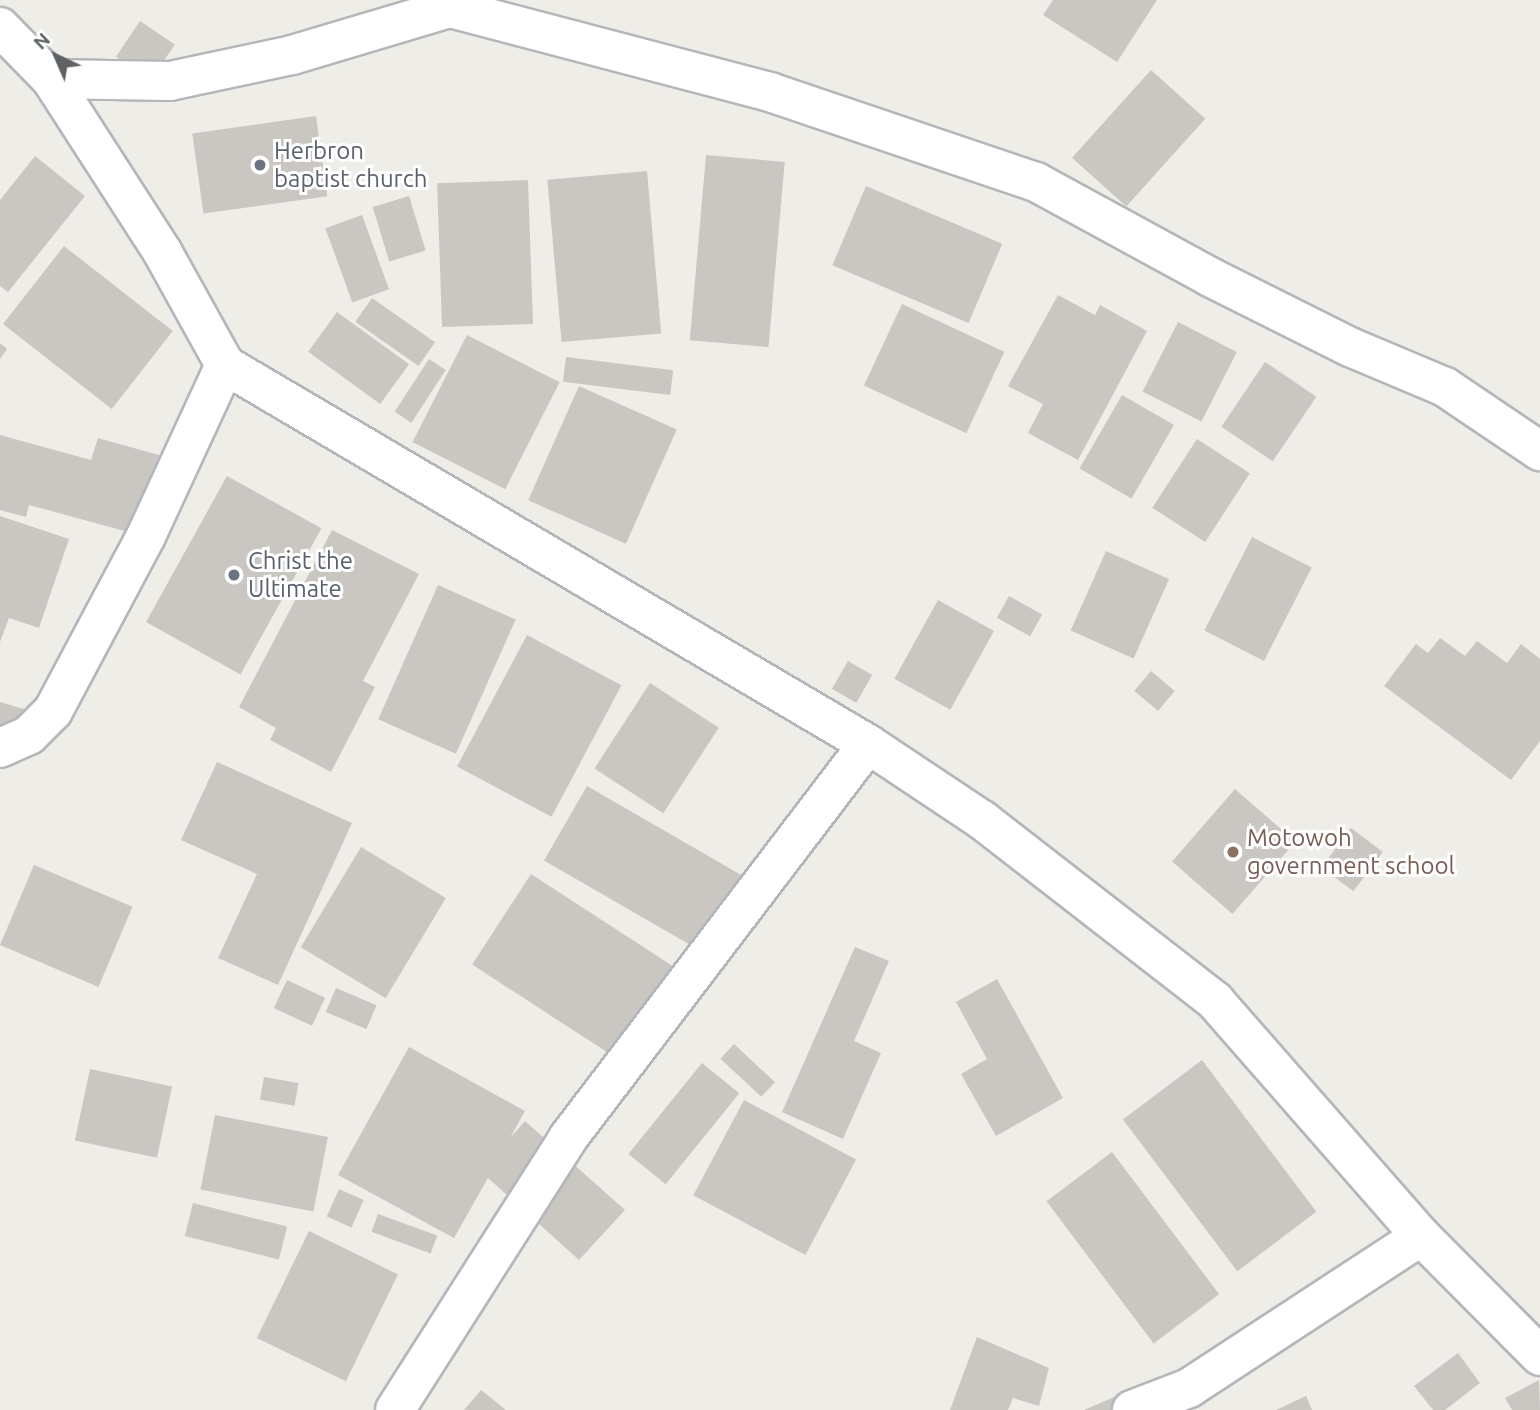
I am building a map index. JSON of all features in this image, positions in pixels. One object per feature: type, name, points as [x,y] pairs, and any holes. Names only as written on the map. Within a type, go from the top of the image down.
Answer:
[{"type":"street","points":[[51,79],[170,81],[292,55],[452,4],[770,92],[1036,182],[1233,289],[1350,347],[1445,387],[1540,452]]},
{"type":"street","points":[[0,27],[51,79],[163,253],[225,365],[868,744],[982,820],[1215,1001],[1420,1236],[1540,1356]]},
{"type":"street","points":[[0,748],[29,735],[53,711],[146,536],[225,365]]},
{"type":"street","points":[[395,1410],[568,1138],[868,744]]},
{"type":"street","points":[[1132,1410],[1189,1388],[1420,1236]]},
{"type":"building","points":[[1053,0],[1157,0],[1117,62],[1043,15]]},
{"type":"building","points":[[140,21],[175,44],[151,80],[116,57]]},
{"type":"building","points":[[1151,70],[1205,119],[1126,207],[1072,158]]},
{"type":"building","name":"Herbron baptist church","points":[[316,116],[327,196],[203,214],[192,133]]},
{"type":"building","points":[[706,155],[785,162],[768,347],[690,340]]},
{"type":"building","points":[[35,156],[85,196],[8,292],[0,286],[0,200]]},
{"type":"building","points":[[647,171],[661,333],[562,342],[547,180]]},
{"type":"building","points":[[528,180],[533,324],[442,327],[437,183]]},
{"type":"building","points":[[866,186],[1002,244],[969,323],[832,265]]},
{"type":"building","points":[[409,196],[426,251],[389,262],[373,207]]},
{"type":"building","points":[[362,215],[389,289],[352,303],[325,228]]},
{"type":"building","points":[[64,246],[173,331],[112,409],[3,324]]},
{"type":"building","points":[[1058,295],[1095,315],[1100,305],[1147,331],[1078,460],[1028,433],[1043,404],[1008,386]]},
{"type":"building","points":[[372,298],[435,342],[418,366],[355,322]]},
{"type":"building","points":[[902,304],[1004,352],[966,433],[864,386]]},
{"type":"building","points":[[337,312],[409,364],[380,404],[308,352]]},
{"type":"building","points":[[1178,322],[1237,352],[1201,421],[1143,391]]},
{"type":"building","points":[[467,335],[560,382],[505,489],[413,442]]},
{"type":"building","points":[[0,343],[7,349],[0,359]]},
{"type":"building","points":[[566,357],[673,370],[670,395],[563,382]]},
{"type":"building","points":[[429,359],[446,370],[411,423],[395,412]]},
{"type":"building","points":[[1265,362],[1316,397],[1273,461],[1221,427]]},
{"type":"building","points":[[579,386],[677,430],[626,544],[528,500]]},
{"type":"building","points":[[1122,395],[1174,425],[1131,499],[1080,469]]},
{"type":"building","points":[[0,435],[91,460],[98,438],[166,457],[143,536],[29,505],[26,517],[0,510]]},
{"type":"building","points":[[1197,439],[1250,473],[1205,542],[1152,508]]},
{"type":"building","name":"Christ the Ultimate","points":[[227,476],[321,528],[240,674],[146,622]]},
{"type":"building","points":[[0,516],[69,539],[39,628],[9,618],[0,642]]},
{"type":"building","points":[[332,530],[419,574],[363,681],[375,687],[331,772],[270,740],[276,728],[239,707]]},
{"type":"building","points":[[1252,537],[1312,567],[1264,661],[1204,631]]},
{"type":"building","points":[[1106,551],[1169,579],[1134,659],[1071,630]]},
{"type":"building","points":[[438,585],[516,620],[456,754],[378,719]]},
{"type":"building","points":[[1009,596],[1042,614],[1030,636],[997,618]]},
{"type":"building","points":[[938,600],[994,631],[950,710],[894,679]]},
{"type":"building","points":[[527,635],[621,685],[552,817],[457,767]]},
{"type":"building","points":[[1440,638],[1465,656],[1477,641],[1507,663],[1521,644],[1540,659],[1540,741],[1511,780],[1384,686],[1416,644],[1428,653]]},
{"type":"building","points":[[848,661],[872,675],[856,703],[832,689]]},
{"type":"building","points":[[1151,671],[1175,691],[1158,711],[1134,691]]},
{"type":"building","points":[[650,683],[719,728],[663,813],[594,769]]},
{"type":"building","points":[[0,702],[34,712],[0,731]]},
{"type":"building","points":[[217,762],[352,823],[278,985],[218,958],[257,874],[181,840]]},
{"type":"building","points":[[587,786],[745,877],[702,951],[544,860]]},
{"type":"building","name":"Motowoh government school","points":[[1235,789],[1295,841],[1232,914],[1172,861]]},
{"type":"building","points":[[1351,828],[1383,852],[1353,891],[1322,867]]},
{"type":"building","points":[[361,847],[446,898],[386,998],[301,947]]},
{"type":"building","points":[[34,865],[132,907],[99,987],[0,945]]},
{"type":"building","points":[[531,874],[676,968],[617,1059],[472,965]]},
{"type":"building","points":[[855,947],[889,961],[854,1041],[881,1053],[843,1139],[782,1112]]},
{"type":"building","points":[[997,979],[1063,1098],[996,1136],[961,1074],[987,1059],[956,1002]]},
{"type":"building","points":[[287,980],[325,998],[312,1026],[274,1008]]},
{"type":"building","points":[[336,988],[377,1005],[366,1029],[326,1012]]},
{"type":"building","points":[[734,1044],[775,1082],[761,1097],[720,1059]]},
{"type":"building","points":[[409,1047],[525,1111],[510,1138],[525,1121],[625,1210],[579,1260],[488,1178],[454,1238],[338,1175]]},
{"type":"building","points":[[1202,1060],[1316,1212],[1237,1271],[1123,1120]]},
{"type":"building","points":[[702,1063],[739,1093],[666,1184],[628,1154]]},
{"type":"building","points":[[90,1069],[172,1086],[157,1158],[75,1140]]},
{"type":"building","points":[[264,1077],[298,1083],[294,1106],[260,1100]]},
{"type":"building","points":[[744,1100],[856,1160],[805,1255],[693,1195]]},
{"type":"building","points":[[215,1115],[328,1137],[313,1212],[200,1190]]},
{"type":"building","points":[[1112,1152],[1219,1294],[1154,1344],[1047,1201]]},
{"type":"building","points":[[339,1189],[364,1200],[351,1227],[327,1216]]},
{"type":"building","points":[[193,1203],[287,1226],[279,1259],[185,1236]]},
{"type":"building","points":[[378,1214],[437,1236],[431,1253],[372,1232]]},
{"type":"building","points":[[309,1231],[398,1274],[346,1381],[257,1338]]},
{"type":"building","points":[[977,1337],[1049,1368],[1039,1406],[1013,1398],[1008,1410],[950,1410]]},
{"type":"building","points":[[1458,1353],[1480,1383],[1445,1410],[1433,1410],[1414,1386]]},
{"type":"building","points":[[1154,1380],[1167,1410],[1084,1410]]},
{"type":"building","points":[[1539,1380],[1540,1410],[1512,1410],[1505,1398]]},
{"type":"building","points":[[481,1390],[506,1410],[464,1410]]},
{"type":"building","points":[[1306,1396],[1312,1410],[1276,1410]]},
{"type":"place","name":"Herbron baptist church","points":[[260,165]]},
{"type":"place","name":"Christ the Ultimate","points":[[234,575]]},
{"type":"place","name":"Motowoh government school","points":[[1233,852]]}]
